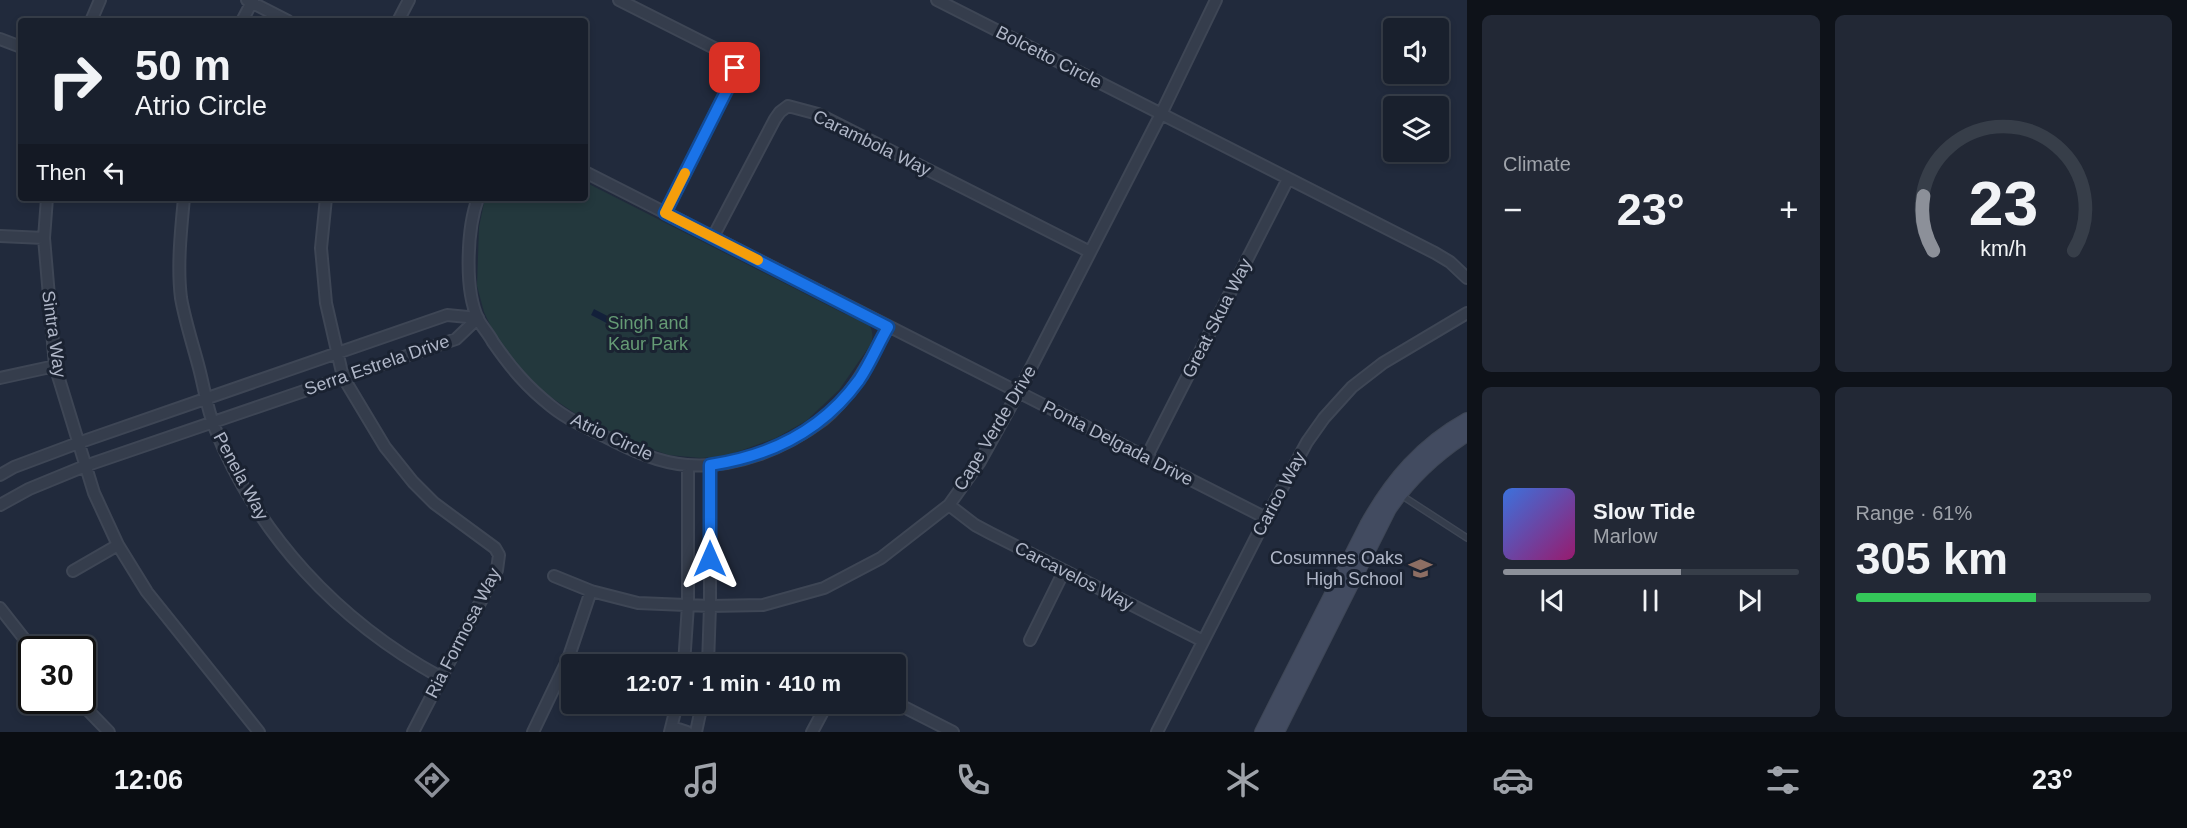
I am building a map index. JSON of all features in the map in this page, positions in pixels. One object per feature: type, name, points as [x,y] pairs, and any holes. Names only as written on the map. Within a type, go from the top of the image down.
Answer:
[{"type":"street","points":[[92,18],[100,0]]},
{"type":"street","points":[[400,18],[409,0]]},
{"type":"street","points":[[619,0],[726,54],[734,64],[734,76],[665,213]]},
{"type":"street","name":"Bolcetto Circle","points":[[937,0],[1161,114]]},
{"type":"street","name":"Cape Verde Drive","points":[[554,576],[591,591],[638,603],[710,606],[763,605],[824,588],[881,558],[949,504],[979,463],[1018,393],[1161,114],[1216,0]]},
{"type":"street","points":[[243,18],[250,1],[282,18]]},
{"type":"street","points":[[0,39],[18,46]]},
{"type":"street","name":"Carambola Way","points":[[714,237],[775,119],[788,106],[818,114],[1090,252]]},
{"type":"street","points":[[1161,114],[1435,253],[1450,262],[1467,278]]},
{"type":"street","name":"Ponta Delgada Drive","points":[[588,174],[1266,518]]},
{"type":"street","name":"Great Skua Way","points":[[1146,458],[1288,179]]},
{"type":"street","name":"Sintra Way","points":[[47,201],[44,238],[55,366],[85,466]]},
{"type":"street","name":"Penela Way","points":[[184,201],[180,237],[181,298],[213,423],[249,497],[273,534],[317,586],[351,618],[388,646],[440,677]]},
{"type":"street","points":[[326,201],[321,248],[326,303],[343,376]]},
{"type":"street","name":"Atrio Circle","points":[[477,201],[468,243],[470,275],[478,318],[515,374],[552,407],[633,451],[669,462],[710,465],[738,461],[783,445],[824,419],[859,380],[888,327]]},
{"type":"street","points":[[0,236],[44,238]]},
{"type":"street","name":"Carico Way","points":[[1157,732],[1266,518],[1307,442],[1323,418],[1352,387],[1383,363],[1467,313]]},
{"type":"street","name":"Serra Estrela Drive","points":[[0,475],[14,467],[78,443],[447,315],[478,318]]},
{"type":"street","name":"Serra Estrela Drive","points":[[0,505],[28,489],[85,466],[456,339],[478,318]]},
{"type":"street","points":[[0,378],[55,366]]},
{"type":"street","name":"Ria Formosa Way","points":[[343,376],[385,447],[413,482],[434,503],[495,548],[499,555],[497,570],[413,732]]},
{"type":"street","points":[[1262,732],[1367,525],[1395,491],[1420,453],[1467,420]]},
{"type":"street","points":[[1276,732],[1395,491],[1467,434]]},
{"type":"street","points":[[685,654],[688,605],[688,465]]},
{"type":"street","points":[[708,654],[710,465]]},
{"type":"street","points":[[85,466],[94,493],[118,545],[147,592],[259,732]]},
{"type":"street","name":"Carcavelos Way","points":[[949,504],[975,525],[1203,641]]},
{"type":"street","points":[[73,571],[118,545]]},
{"type":"street","points":[[1030,640],[1064,571]]},
{"type":"street","points":[[533,732],[568,659],[591,591]]},
{"type":"street","points":[[0,608],[22,636]]},
{"type":"street","points":[[906,708],[953,732]]},
{"type":"street","points":[[92,714],[109,732]]},
{"type":"street","points":[[675,714],[671,730],[687,732]]},
{"type":"street","points":[[696,732],[700,714]]},
{"type":"street","points":[[812,732],[822,714]]},
{"type":"lane","points":[[1395,491],[1467,538]]},
{"type":"green space","name":"Singh and Kaur Park","points":[[588,184],[865,322],[872,330],[871,344],[839,390],[806,421],[776,438],[726,456],[701,458],[668,455],[597,428],[546,394],[523,373],[496,338],[484,312],[477,286],[479,227],[484,201],[588,201]]},
{"type":"water","points":[[594,309],[623,324],[620,330],[591,315]]},
{"type":"slow traffic","points":[[685,173],[665,213],[758,260]]},
{"type":"place","name":"Cosumnes Oaks High School","points":[[1421,568]]},
{"type":"route","points":[[710,559],[710,465],[738,461],[783,445],[824,419],[859,380],[888,327],[665,213],[734,76],[735,68]]}]
